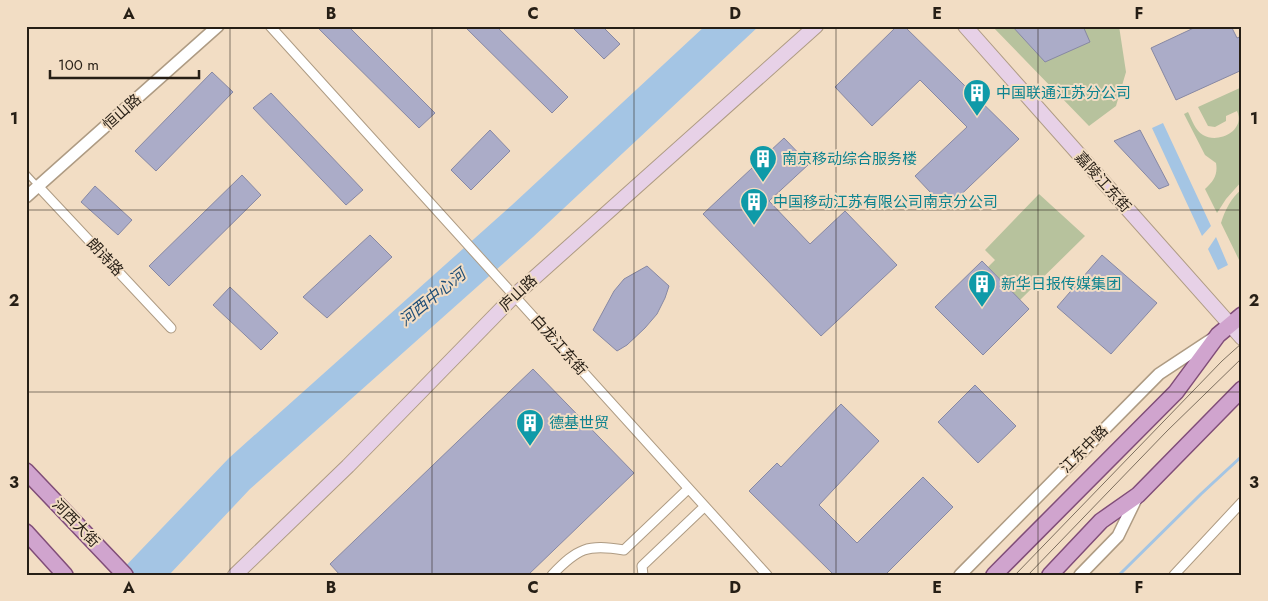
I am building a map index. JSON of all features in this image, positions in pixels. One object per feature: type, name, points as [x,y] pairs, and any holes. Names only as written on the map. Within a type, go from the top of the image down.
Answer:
[{"type":"main road","name":"庐山路","points":[[234,575],[348,466],[515,295],[816,26]]},
{"type":"main road","name":"嘉陵江东街","points":[[965,26],[1236,320],[1242,338]]},
{"type":"main road","name":"江东中路","points":[[994,575],[1176,392],[1218,335],[1236,320]]},
{"type":"main road","points":[[1050,575],[1101,521],[1138,495],[1242,389]]},
{"type":"main road","name":"河西大街","points":[[26,471],[125,575]]},
{"type":"main road","points":[[26,532],[65,575]]},
{"type":"street","name":"恒山路","points":[[26,197],[218,26]]},
{"type":"street","name":"白龙江东街","points":[[270,26],[767,575]]},
{"type":"street","name":"朗诗路","points":[[38,186],[171,328]]},
{"type":"street","name":"江东中路","points":[[960,575],[1159,374],[1218,335]]},
{"type":"street","points":[[552,575],[572,556],[588,548],[606,547],[624,550],[688,489]]},
{"type":"street","points":[[1080,575],[1118,536],[1138,495]]},
{"type":"street","points":[[1174,575],[1242,502]]},
{"type":"street","points":[[643,575],[642,566],[704,507]]},
{"type":"lane","points":[[26,173],[38,186]]},
{"type":"green space","points":[[992,26],[1119,26],[1126,72],[1116,106],[1089,126]]},
{"type":"green space","points":[[1242,87],[1242,181],[1226,199],[1217,213],[1205,189],[1215,177],[1216,163],[1205,155],[1184,114],[1188,112],[1196,128],[1203,135],[1216,138],[1223,137],[1234,130],[1238,124],[1237,111],[1226,116],[1226,121],[1215,127],[1208,126],[1198,107]]},
{"type":"green space","points":[[1242,189],[1242,266],[1221,223],[1229,204]]},
{"type":"green space","points":[[1039,194],[1085,236],[1020,300],[988,267],[995,260],[985,250]]},
{"type":"water","name":"河西中心河","points":[[705,26],[759,26],[533,237],[250,489],[169,575],[117,575],[229,458],[512,205]]},
{"type":"water","points":[[1163,123],[1211,226],[1202,236],[1152,128]]},
{"type":"water","points":[[1216,237],[1228,265],[1218,270],[1208,249]]},
{"type":"building","points":[[316,26],[348,26],[435,113],[419,128]]},
{"type":"building","points":[[464,26],[496,26],[568,97],[552,113]]},
{"type":"building","points":[[571,26],[602,26],[620,44],[604,59]]},
{"type":"building","name":"中国联通江苏分公司","points":[[897,26],[904,26],[1019,139],[946,209],[915,176],[967,127],[920,80],[872,126],[835,87]]},
{"type":"building","points":[[1012,26],[1083,26],[1090,42],[1045,62]]},
{"type":"building","points":[[1198,26],[1231,26],[1237,38],[1242,36],[1242,70],[1176,100],[1151,48]]},
{"type":"building","points":[[212,72],[233,92],[156,171],[135,151]]},
{"type":"building","points":[[271,93],[363,190],[346,205],[253,108]]},
{"type":"building","points":[[490,130],[510,151],[471,190],[451,170]]},
{"type":"building","points":[[1140,130],[1169,185],[1159,189],[1114,141]]},
{"type":"building","name":"中国移动江苏有限公司南京分公司","points":[[784,138],[809,164],[769,201],[810,244],[845,211],[897,265],[821,336],[703,214]]},
{"type":"building","points":[[242,175],[261,195],[169,286],[149,266]]},
{"type":"building","points":[[95,186],[132,220],[118,235],[81,202]]},
{"type":"building","points":[[370,235],[392,257],[327,318],[303,297]]},
{"type":"building","points":[[1102,255],[1157,303],[1111,354],[1057,307]]},
{"type":"building","name":"新华日报传媒集团","points":[[982,261],[1029,309],[983,355],[935,307]]},
{"type":"building","points":[[647,266],[669,286],[665,298],[657,314],[645,328],[627,345],[617,351],[593,330],[614,291],[624,279]]},
{"type":"building","points":[[230,287],[278,333],[261,350],[213,305]]},
{"type":"building","name":"德基世贸","points":[[533,369],[634,473],[528,575],[340,575],[330,564]]},
{"type":"building","points":[[975,385],[1016,426],[978,463],[938,422]]},
{"type":"building","points":[[841,404],[879,441],[819,505],[857,543],[923,477],[953,507],[885,575],[834,575],[749,491],[777,463],[781,467]]},
{"type":"waterway","points":[[1119,575],[1242,456]]},
{"type":"tram line","points":[[1015,575],[1222,361],[1242,343]]},
{"type":"tram line","points":[[1028,575],[1167,431],[1242,358]]},
{"type":"place","name":"中国联通江苏分公司","points":[[977,117]]},
{"type":"place","name":"南京移动综合服务楼","points":[[763,183]]},
{"type":"place","name":"中国移动江苏有限公司南京分公司","points":[[754,226]]},
{"type":"place","name":"新华日报传媒集团","points":[[982,308]]},
{"type":"place","name":"德基世贸","points":[[530,447]]}]
